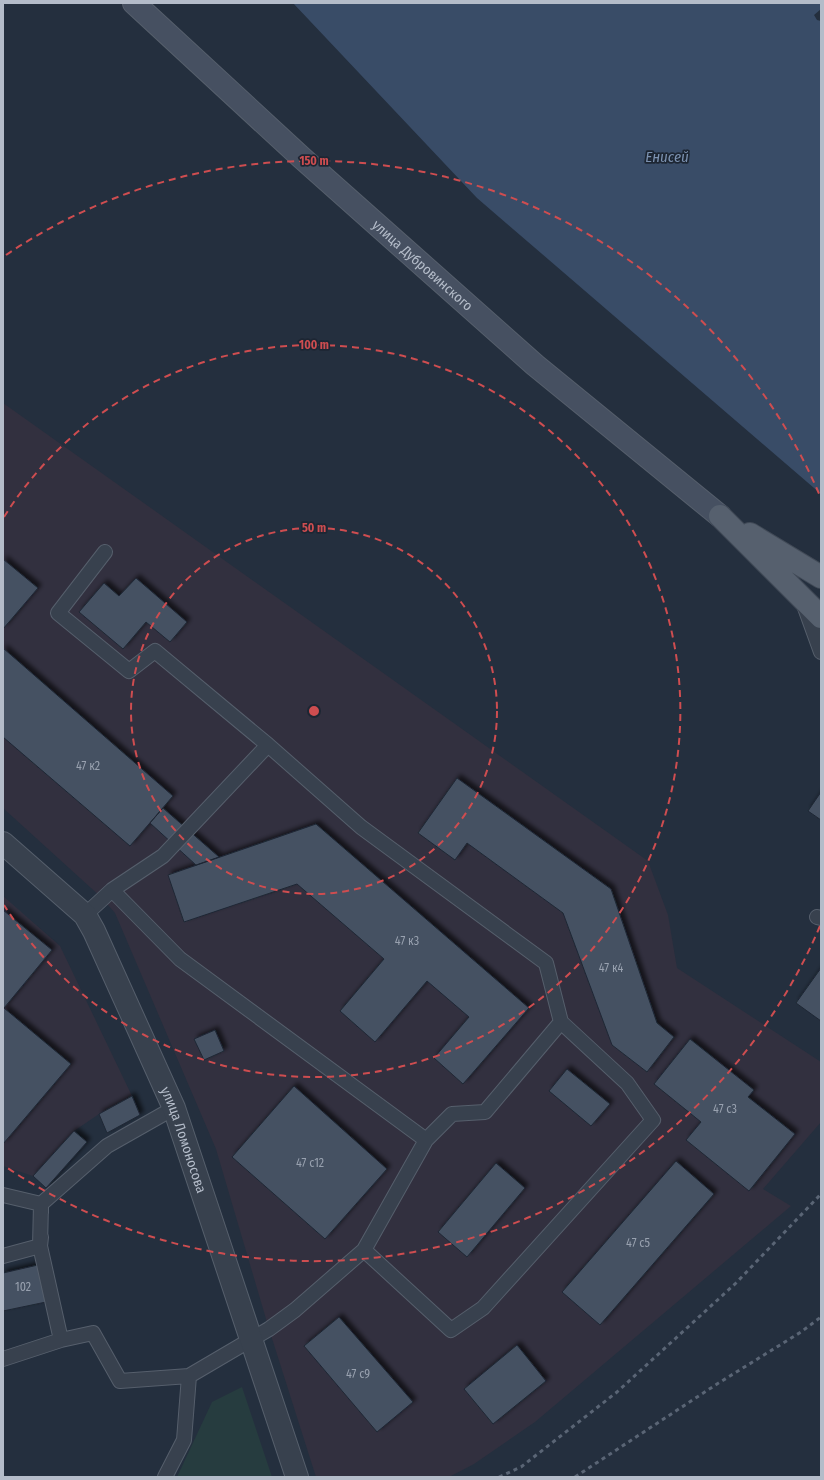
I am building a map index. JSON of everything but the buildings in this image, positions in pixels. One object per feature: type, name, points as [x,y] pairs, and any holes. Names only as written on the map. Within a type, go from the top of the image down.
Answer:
[{"type":"main road","name":"улица Дубровинского","points":[[134,3],[302,158],[534,365],[720,516]]},
{"type":"main road","points":[[720,516],[821,577]]},
{"type":"main road","points":[[720,516],[821,616]]},
{"type":"street","name":"улица Ломоносова","points":[[3,843],[85,915],[94,931],[174,1108],[297,1477]]},
{"type":"lane","points":[[105,552],[58,612],[129,672],[155,651],[268,746],[361,828],[546,963],[562,1022],[626,1082],[653,1120],[483,1308],[451,1330],[364,1250]]},
{"type":"lane","points":[[801,597],[821,652]]},
{"type":"lane","points":[[85,915],[112,890],[163,856],[268,746]]},
{"type":"lane","points":[[112,890],[180,959],[426,1140]]},
{"type":"lane","points":[[3,1359],[60,1340],[93,1333],[120,1381],[189,1376],[251,1339],[295,1310],[364,1250],[426,1140],[452,1114],[485,1112],[562,1022]]},
{"type":"lane","points":[[60,1340],[40,1246],[41,1204],[107,1146],[174,1108]]},
{"type":"lane","points":[[3,1195],[41,1204]]},
{"type":"lane","points":[[3,1256],[40,1246]]},
{"type":"lane","points":[[165,1477],[184,1440],[189,1376]]},
{"type":"shaded area","points":[[3,403],[648,861],[668,915],[677,968],[821,1062],[821,1122],[763,1189],[791,1206],[535,1422],[474,1464],[449,1477],[316,1477],[269,1329],[216,1149],[115,913],[102,898],[3,808]]},
{"type":"shaded area","points":[[3,896],[60,946],[132,1096],[99,1114],[74,1131],[33,1176],[3,1166]]},
{"type":"green space","points":[[242,1387],[272,1477],[177,1477],[212,1402]]},
{"type":"water","name":"Енисей","points":[[293,3],[821,3],[821,9],[814,15],[817,20],[821,21],[821,494],[477,198]]},
{"type":"railway","points":[[499,1477],[521,1467],[617,1392],[736,1283],[821,1194]]},
{"type":"railway","points":[[575,1477],[717,1384],[801,1332],[821,1317]]}]
